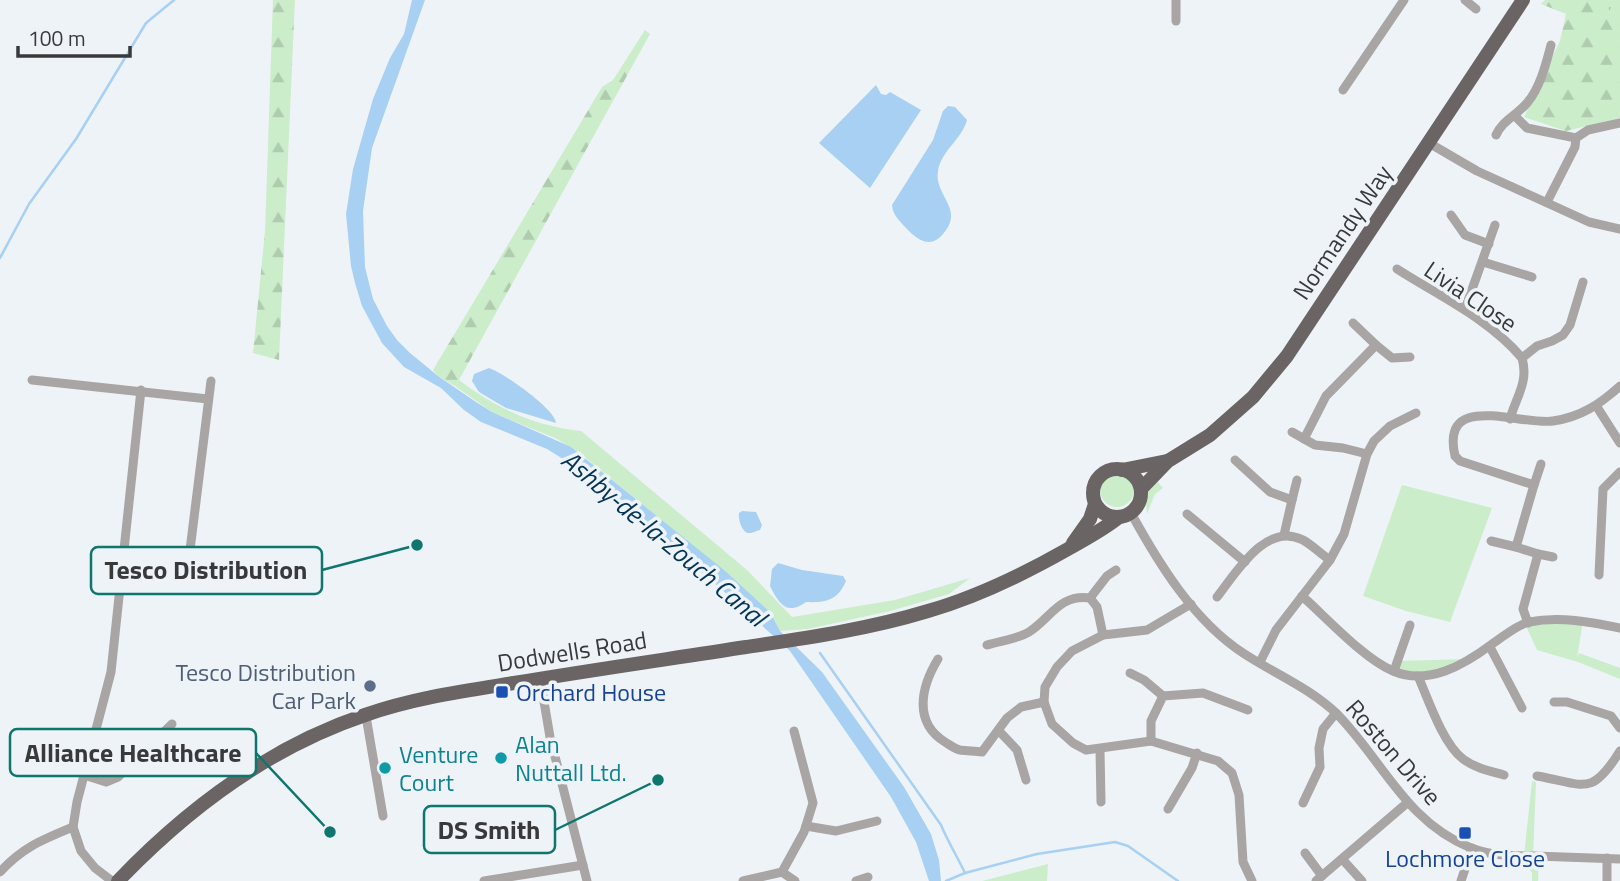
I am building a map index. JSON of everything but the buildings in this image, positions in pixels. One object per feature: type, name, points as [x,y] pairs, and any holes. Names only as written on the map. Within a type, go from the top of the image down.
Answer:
[{"type":"main road","name":"Normandy Way","points":[[1141,489],[1168,461],[1210,435],[1253,397],[1287,356],[1523,0]]},
{"type":"main road","name":"Normandy Way","points":[[1122,470],[1168,461]]},
{"type":"main road","points":[[1122,470],[1134,476],[1141,489],[1139,502],[1125,515],[1105,514],[1095,504],[1093,489],[1096,481],[1107,471],[1122,470]]},
{"type":"main road","name":"Dodwells Road","points":[[1070,547],[1090,519],[1095,504]]},
{"type":"main road","name":"Dodwells Road","points":[[118,881],[160,839],[234,782],[295,744],[364,715],[450,693],[804,638],[929,611],[1040,565],[1125,515]]},
{"type":"street","points":[[1176,0],[1176,21]]},
{"type":"street","points":[[1343,90],[1404,0]]},
{"type":"street","points":[[1465,0],[1476,9]]},
{"type":"street","points":[[1496,135],[1502,122],[1515,116],[1530,100],[1551,46]]},
{"type":"street","points":[[1515,116],[1527,128],[1576,138],[1588,130],[1620,123]]},
{"type":"street","points":[[1546,202],[1575,148],[1576,138]]},
{"type":"street","points":[[1429,143],[1477,171],[1589,222],[1620,229]]},
{"type":"street","points":[[1451,215],[1465,235],[1489,244]]},
{"type":"street","points":[[1465,309],[1495,225]]},
{"type":"street","points":[[1483,262],[1532,277]]},
{"type":"street","name":"Livia Close","points":[[1396,269],[1433,293],[1465,309],[1512,346],[1522,358]]},
{"type":"street","points":[[1510,419],[1524,382],[1522,358],[1537,346],[1563,335],[1570,325],[1583,282]]},
{"type":"street","points":[[1353,323],[1392,358],[1410,357]]},
{"type":"street","points":[[1304,439],[1326,396],[1376,345]]},
{"type":"street","points":[[32,380],[208,399]]},
{"type":"street","points":[[190,558],[211,381]]},
{"type":"street","points":[[1534,485],[1460,461],[1455,456],[1453,435],[1459,423],[1471,416],[1482,414],[1530,422],[1554,421],[1597,407],[1620,386]]},
{"type":"street","points":[[112,881],[95,868],[80,850],[74,827],[84,775],[111,672],[141,390]]},
{"type":"street","points":[[1597,407],[1620,443]]},
{"type":"street","points":[[1260,662],[1276,629],[1330,560],[1344,534],[1367,454],[1374,441],[1390,426],[1416,413]]},
{"type":"street","points":[[1292,432],[1315,445],[1367,454]]},
{"type":"street","points":[[1235,460],[1270,492],[1292,500]]},
{"type":"street","points":[[1517,547],[1541,464]]},
{"type":"street","points":[[1588,564],[1600,570],[1602,489],[1620,472]]},
{"type":"street","points":[[1284,535],[1297,480]]},
{"type":"street","points":[[1186,514],[1245,562]]},
{"type":"street","name":"Roston Drive","points":[[1125,515],[1191,604],[1218,634],[1302,687],[1336,713],[1361,741],[1407,803],[1443,831],[1472,848],[1499,855],[1620,859]]},
{"type":"street","points":[[1217,597],[1245,562],[1265,543],[1284,535],[1302,540],[1330,560]]},
{"type":"street","points":[[1491,541],[1553,557]]},
{"type":"street","points":[[124,553],[207,561]]},
{"type":"street","points":[[1528,622],[1523,609],[1538,554]]},
{"type":"street","points":[[1090,598],[1107,576],[1116,570]]},
{"type":"street","points":[[987,645],[1028,633],[1068,600],[1078,596],[1090,598],[1097,607],[1103,635]]},
{"type":"street","points":[[1302,596],[1376,660],[1394,671],[1418,676],[1438,674],[1455,668],[1528,622],[1577,620],[1620,628]]},
{"type":"street","points":[[1191,604],[1147,630],[1103,635],[1072,651],[1057,667],[1045,687],[1044,702],[1052,724],[1073,743],[1086,750],[1151,741],[1218,761],[1231,773],[1239,796],[1243,862],[1252,881]]},
{"type":"street","points":[[1394,671],[1410,625]]},
{"type":"street","points":[[1490,646],[1521,708]]},
{"type":"street","points":[[938,659],[922,694],[923,714],[934,735],[957,749],[982,752],[1007,718],[1021,706],[1044,702]]},
{"type":"street","points":[[1130,673],[1144,680],[1163,696],[1203,693],[1248,710]]},
{"type":"street","points":[[1418,676],[1449,742],[1462,758],[1484,770],[1504,775]]},
{"type":"street","points":[[540,678],[550,737],[587,881]]},
{"type":"street","points":[[1151,741],[1151,721],[1163,696]]},
{"type":"street","points":[[1554,702],[1567,702],[1611,716],[1620,729]]},
{"type":"street","points":[[1303,803],[1320,767],[1319,748],[1323,729],[1336,713]]},
{"type":"street","points":[[364,715],[383,816]]},
{"type":"street","points":[[84,775],[106,782],[118,777],[172,724]]},
{"type":"street","points":[[782,872],[806,826],[813,803],[794,731]]},
{"type":"street","points":[[999,731],[1017,750],[1026,780]]},
{"type":"street","points":[[1100,750],[1101,802]]},
{"type":"street","points":[[1537,776],[1572,784],[1588,784],[1604,776],[1620,751]]},
{"type":"street","points":[[1168,809],[1192,768],[1197,753]]},
{"type":"street","points":[[1305,853],[1319,878],[1407,803]]},
{"type":"street","points":[[806,826],[836,831],[877,821]]},
{"type":"street","points":[[0,872],[16,855],[35,842],[74,827]]},
{"type":"street","points":[[1461,881],[1472,848]]},
{"type":"street","points":[[1607,858],[1607,881]]},
{"type":"street","points":[[1343,860],[1362,881]]},
{"type":"street","points":[[484,881],[583,864]]},
{"type":"street","points":[[743,881],[782,872],[795,881]]},
{"type":"street","points":[[856,881],[868,877]]},
{"type":"green space","points":[[273,0],[295,0],[279,360],[253,353],[265,231]]},
{"type":"green space","points":[[1545,0],[1620,0],[1620,118],[1566,131],[1524,117],[1560,41],[1566,14],[1541,4]]},
{"type":"green space","points":[[1603,0],[1620,0],[1620,27]]},
{"type":"green space","points":[[645,30],[650,34],[455,386],[433,370],[602,87],[613,80]]},
{"type":"green space","points":[[459,380],[516,414],[547,425],[581,431],[747,570],[792,617],[895,600],[970,578],[949,594],[890,611],[808,629],[780,631],[770,612],[738,583],[581,454],[557,439],[492,412],[455,386]]},
{"type":"green space","points":[[1117,473],[1129,478],[1134,490],[1129,502],[1117,507],[1105,502],[1100,490],[1105,478]]},
{"type":"green space","points":[[1154,478],[1163,488],[1155,494],[1147,514],[1145,493]]},
{"type":"green space","points":[[1402,485],[1492,508],[1450,622],[1363,596]]},
{"type":"green space","points":[[1583,621],[1577,658],[1579,653],[1620,668],[1620,679],[1578,662],[1537,650],[1525,624]]},
{"type":"green space","points":[[1469,659],[1451,668],[1433,672],[1395,670],[1397,661]]},
{"type":"green space","points":[[1532,781],[1536,782],[1533,856],[1524,856]]},
{"type":"green space","points":[[1533,856],[1539,857],[1538,881],[1532,881],[1530,871]]},
{"type":"green space","points":[[1048,864],[1047,881],[982,881]]},
{"type":"water","name":"Ashby-de-la-Zouch Canal","points":[[412,0],[425,0],[372,148],[363,211],[365,267],[373,299],[387,326],[410,353],[476,402],[492,412],[571,447],[724,570],[770,612],[780,631],[822,672],[904,787],[931,834],[939,860],[941,881],[929,881],[916,842],[891,797],[790,651],[720,588],[576,467],[547,449],[481,422],[441,388],[404,367],[382,343],[362,306],[355,283],[346,214],[353,169],[373,99],[390,58],[404,34]]},
{"type":"water","points":[[876,85],[881,94],[890,92],[921,110],[870,188],[819,143]]},
{"type":"water","points":[[948,106],[955,107],[967,120],[943,157],[938,171],[951,220],[938,239],[927,242],[905,227],[892,205],[933,140],[943,111]]},
{"type":"water","points":[[489,368],[517,384],[538,401],[556,423],[506,408],[479,392],[472,381],[474,374]]},
{"type":"water","points":[[756,512],[762,525],[760,530],[750,533],[745,531],[739,519],[739,513]]},
{"type":"water","points":[[778,563],[802,570],[843,576],[846,581],[830,599],[806,602],[789,608],[780,603],[770,586],[772,569]]},
{"type":"waterway","points":[[0,258],[29,204],[76,139],[146,23],[174,0]]},
{"type":"waterway","points":[[820,653],[941,825],[965,873]]},
{"type":"waterway","points":[[946,881],[965,873],[1037,854],[1115,842],[1128,846],[1178,881]]},
{"type":"place","name":"Tesco Distribution","points":[[417,545]]},
{"type":"place","name":"Tesco Distribution Car Park","points":[[370,686]]},
{"type":"place","name":"Orchard House","points":[[502,692]]},
{"type":"place","name":"Alan Nuttall Ltd.","points":[[501,758]]},
{"type":"place","name":"Venture Court","points":[[385,768]]},
{"type":"place","name":"DS Smith","points":[[658,780]]},
{"type":"place","name":"Alliance Healthcare","points":[[330,832]]},
{"type":"place","name":"Lochmore Close","points":[[1465,833]]}]
